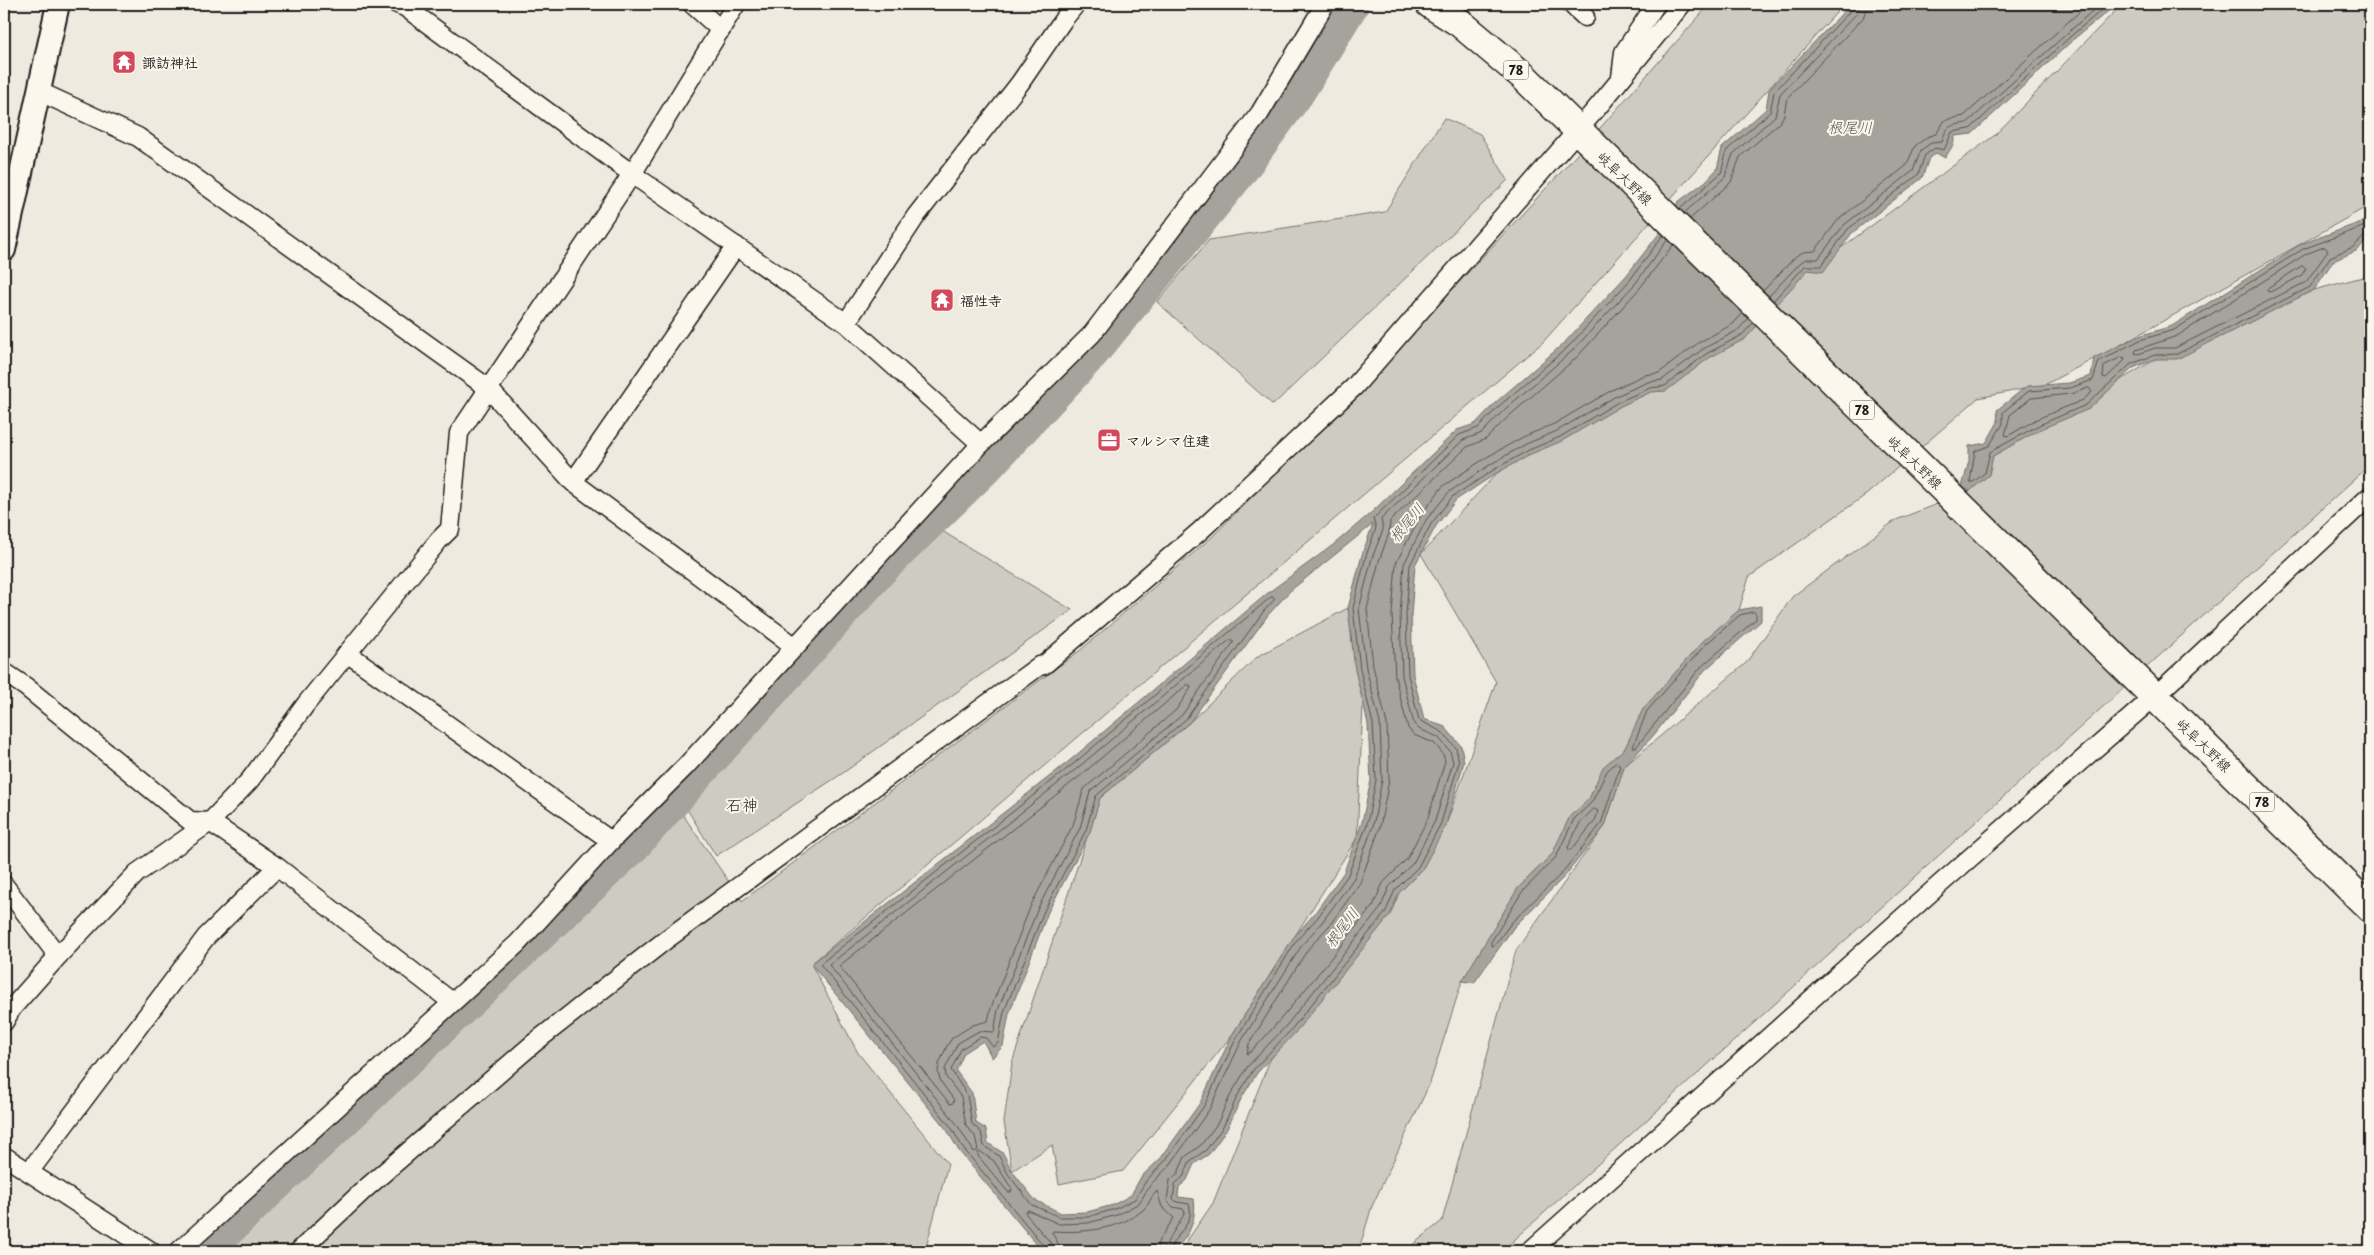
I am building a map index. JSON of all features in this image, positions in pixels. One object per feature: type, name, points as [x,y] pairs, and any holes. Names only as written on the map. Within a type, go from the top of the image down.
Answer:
[{"type":"main road","name":"岐阜大野線","points":[[1430,4],[1460,23],[1523,76],[2370,908]]},
{"type":"street","points":[[4,250],[58,4]]},
{"type":"street","points":[[397,4],[405,7],[632,174],[846,323],[981,444]]},
{"type":"street","points":[[692,4],[721,30]]},
{"type":"street","points":[[4,1022],[12,1008],[58,956],[137,873],[210,822],[250,780],[306,704],[439,540],[450,529],[459,432],[632,174],[736,4]]},
{"type":"street","points":[[846,323],[916,216],[1020,83],[1076,4]]},
{"type":"street","points":[[179,1251],[517,944],[611,842],[685,767],[981,444],[1092,334],[1260,113],[1324,4]]},
{"type":"street","points":[[1571,4],[1585,17]]},
{"type":"street","points":[[1621,78],[1624,52],[1656,4]]},
{"type":"street","points":[[299,1251],[366,1189],[534,1043],[667,939],[1044,664],[1193,538],[1354,387],[1585,138],[1621,78],[1682,4]]},
{"type":"street","points":[[38,91],[138,137],[488,388],[573,482],[794,646]]},
{"type":"street","points":[[573,482],[736,246]]},
{"type":"street","points":[[1530,1251],[1939,885],[2154,697],[2370,496]]},
{"type":"street","points":[[348,653],[611,842]]},
{"type":"street","points":[[4,672],[26,687],[190,822],[210,822],[277,867],[452,1002]]},
{"type":"street","points":[[29,1172],[206,937],[277,867]]},
{"type":"street","points":[[4,885],[58,956]]},
{"type":"street","points":[[4,1156],[151,1251]]},
{"type":"shaded area","points":[[1710,4],[1844,4],[1543,342],[811,964],[858,1053],[948,1164],[925,1251],[209,1251],[437,1047],[681,812],[742,901],[1082,649],[1212,537],[1378,370],[1562,171]]},
{"type":"shaded area","points":[[2122,4],[2370,4],[2370,205],[2122,344],[2044,385],[1978,398],[1867,494],[1749,577],[1739,610],[1462,981],[1430,1083],[1372,1206],[1360,1246],[1354,1251],[1180,1251],[1213,1203],[1270,1060],[1446,825],[1496,682],[1421,554],[1497,473],[1841,248],[1995,135]]},
{"type":"shaded area","points":[[1444,118],[1480,134],[1508,180],[1273,405],[1157,302],[1209,240],[1385,212]]},
{"type":"shaded area","points":[[2370,275],[2370,465],[1502,1251],[1405,1251],[1442,1221],[1516,950],[1605,826],[1624,767],[1746,663],[1793,596],[1896,520],[1970,491],[1992,456],[2156,359],[2314,290]]},
{"type":"shaded area","points":[[932,525],[1072,610],[840,775],[716,856],[680,798]]},
{"type":"shaded area","points":[[1348,608],[1363,704],[1357,838],[1232,1035],[1123,1171],[1059,1184],[1052,1145],[1012,1171],[1004,1122],[1012,1063],[1100,798],[1190,722],[1258,656]]},
{"type":"water","name":"根尾川","points":[[1851,4],[2117,4],[2075,38],[1972,134],[1955,136],[1953,145],[1945,158],[1936,153],[1929,158],[1922,178],[1852,233],[1823,272],[1808,270],[1745,339],[1709,358],[1666,391],[1651,392],[1621,406],[1562,441],[1531,454],[1497,473],[1456,500],[1436,526],[1415,565],[1411,614],[1413,675],[1424,719],[1445,727],[1461,746],[1464,762],[1446,825],[1422,870],[1399,893],[1390,915],[1294,1034],[1257,1073],[1241,1099],[1227,1129],[1209,1154],[1194,1164],[1187,1180],[1179,1187],[1178,1197],[1194,1199],[1195,1206],[1193,1221],[1183,1241],[1172,1251],[1042,1251],[959,1151],[947,1130],[811,964],[1068,762],[1269,592],[1333,545],[1372,512],[1457,430],[1475,424],[1495,403],[1564,343],[1626,276],[1658,235],[1678,202],[1706,181],[1717,169],[1722,148],[1766,109],[1769,90]],"holes":[[[1373,524],[1362,555],[1348,608],[1355,670],[1368,724],[1371,780],[1362,822],[1344,872],[1314,914],[1293,938],[1232,1035],[1200,1103],[1161,1158],[1141,1177],[1131,1195],[1113,1205],[1087,1212],[1061,1213],[1035,1200],[1012,1171],[1003,1153],[988,1143],[986,1129],[976,1123],[972,1093],[956,1071],[964,1053],[983,1041],[992,1058],[1003,1046],[1009,1014],[1048,912],[1090,832],[1100,798],[1190,722],[1268,615],[1290,591]]]},
{"type":"water","points":[[2367,220],[2370,222],[2370,238],[2356,251],[2333,261],[2314,290],[2177,359],[2156,359],[2133,368],[2089,409],[2041,429],[1993,456],[1989,475],[1970,491],[1962,487],[1969,461],[1969,446],[1986,443],[1998,422],[1997,410],[2027,386],[2069,383],[2091,376],[2094,358],[2139,336],[2172,326],[2301,244]]},
{"type":"water","points":[[1761,606],[1761,621],[1705,670],[1653,736],[1624,767],[1605,826],[1564,877],[1514,927],[1474,983],[1462,981],[1518,888],[1552,854],[1570,816],[1589,799],[1603,767],[1625,748],[1643,709],[1703,641],[1739,610]]},
{"type":"waterway","points":[[204,1251],[632,846],[881,568],[985,467],[1090,354],[1237,174],[1297,92],[1351,4]]},
{"type":"place","name":"諏訪神社","points":[[124,62]]},
{"type":"place","name":"福性寺","points":[[942,300]]},
{"type":"place","name":"マルシマ住建","points":[[1109,440]]},
{"type":"district","name":"石神","points":[[742,804]]}]
